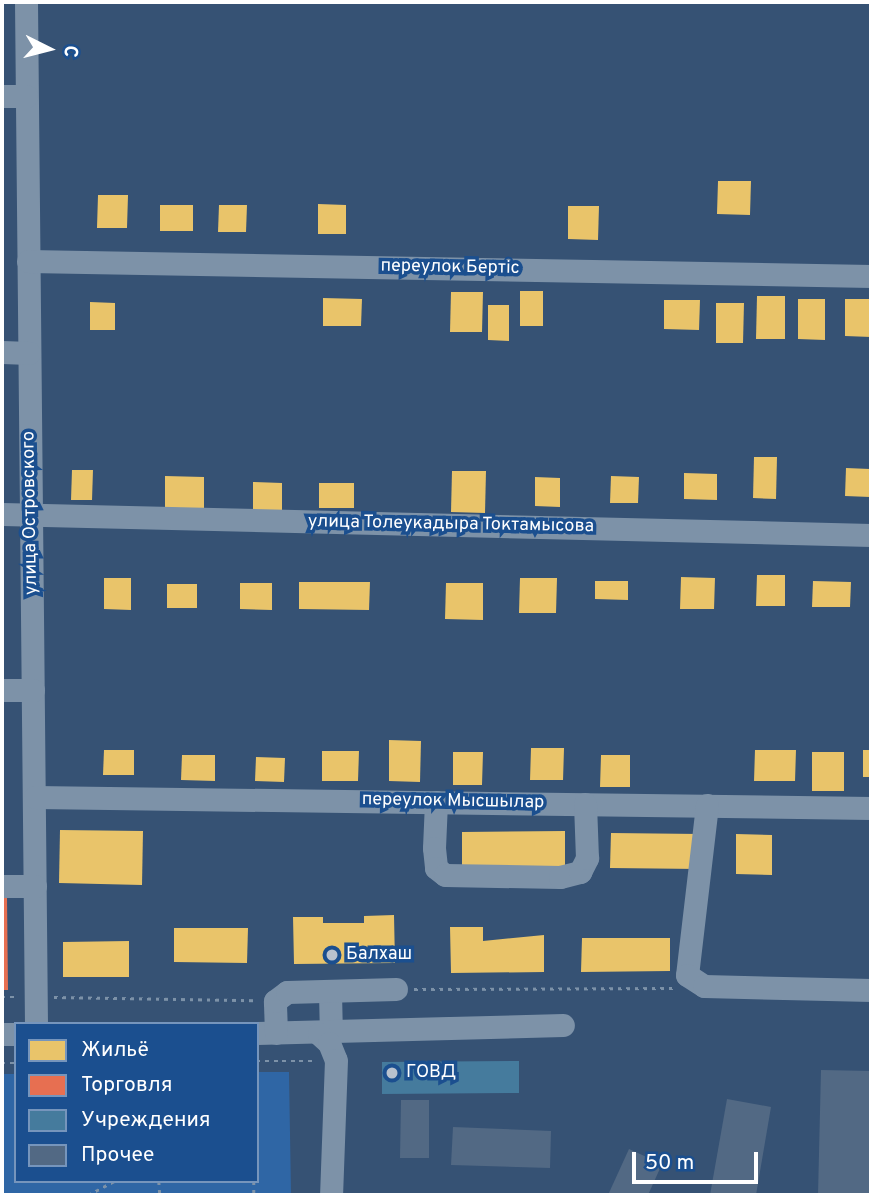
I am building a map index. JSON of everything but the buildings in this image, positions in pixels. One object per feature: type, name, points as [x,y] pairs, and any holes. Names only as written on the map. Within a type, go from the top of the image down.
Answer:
[{"type":"street","name":"улица Островского","points":[[26,2],[36,1022]]},
{"type":"street","points":[[2,96],[26,96]]},
{"type":"street","name":"переулок Бертіс","points":[[28,261],[871,275]]},
{"type":"street","points":[[2,352],[29,353]]},
{"type":"street","name":"улица Толеукадыра Токтамысова","points":[[2,514],[871,535]]},
{"type":"street","points":[[2,690],[33,690]]},
{"type":"street","name":"переулок Мысшылар","points":[[35,797],[871,808]]},
{"type":"street","points":[[436,802],[436,868],[445,875],[560,877],[580,872],[587,858],[585,804]]},
{"type":"street","points":[[707,806],[687,975],[704,986],[871,990]]},
{"type":"street","points":[[2,886],[35,886]]},
{"type":"street","points":[[396,989],[279,995],[267,1033],[325,1034],[563,1025]]},
{"type":"street","points":[[330,992],[325,1034],[335,1060],[331,1195]]},
{"type":"path","points":[[396,989],[704,986]]},
{"type":"path","points":[[36,997],[261,1000]]},
{"type":"path","points":[[259,1061],[335,1060]]},
{"type":"path","points":[[91,1195],[111,1183]]},
{"type":"shaded area","points":[[259,1072],[289,1072],[291,1195],[2,1195],[2,1074],[14,1074],[14,1183],[259,1183]]},
{"type":"place","name":"Балхаш","points":[[332,955]]},
{"type":"place","name":"ГОВД","points":[[392,1073]]}]
